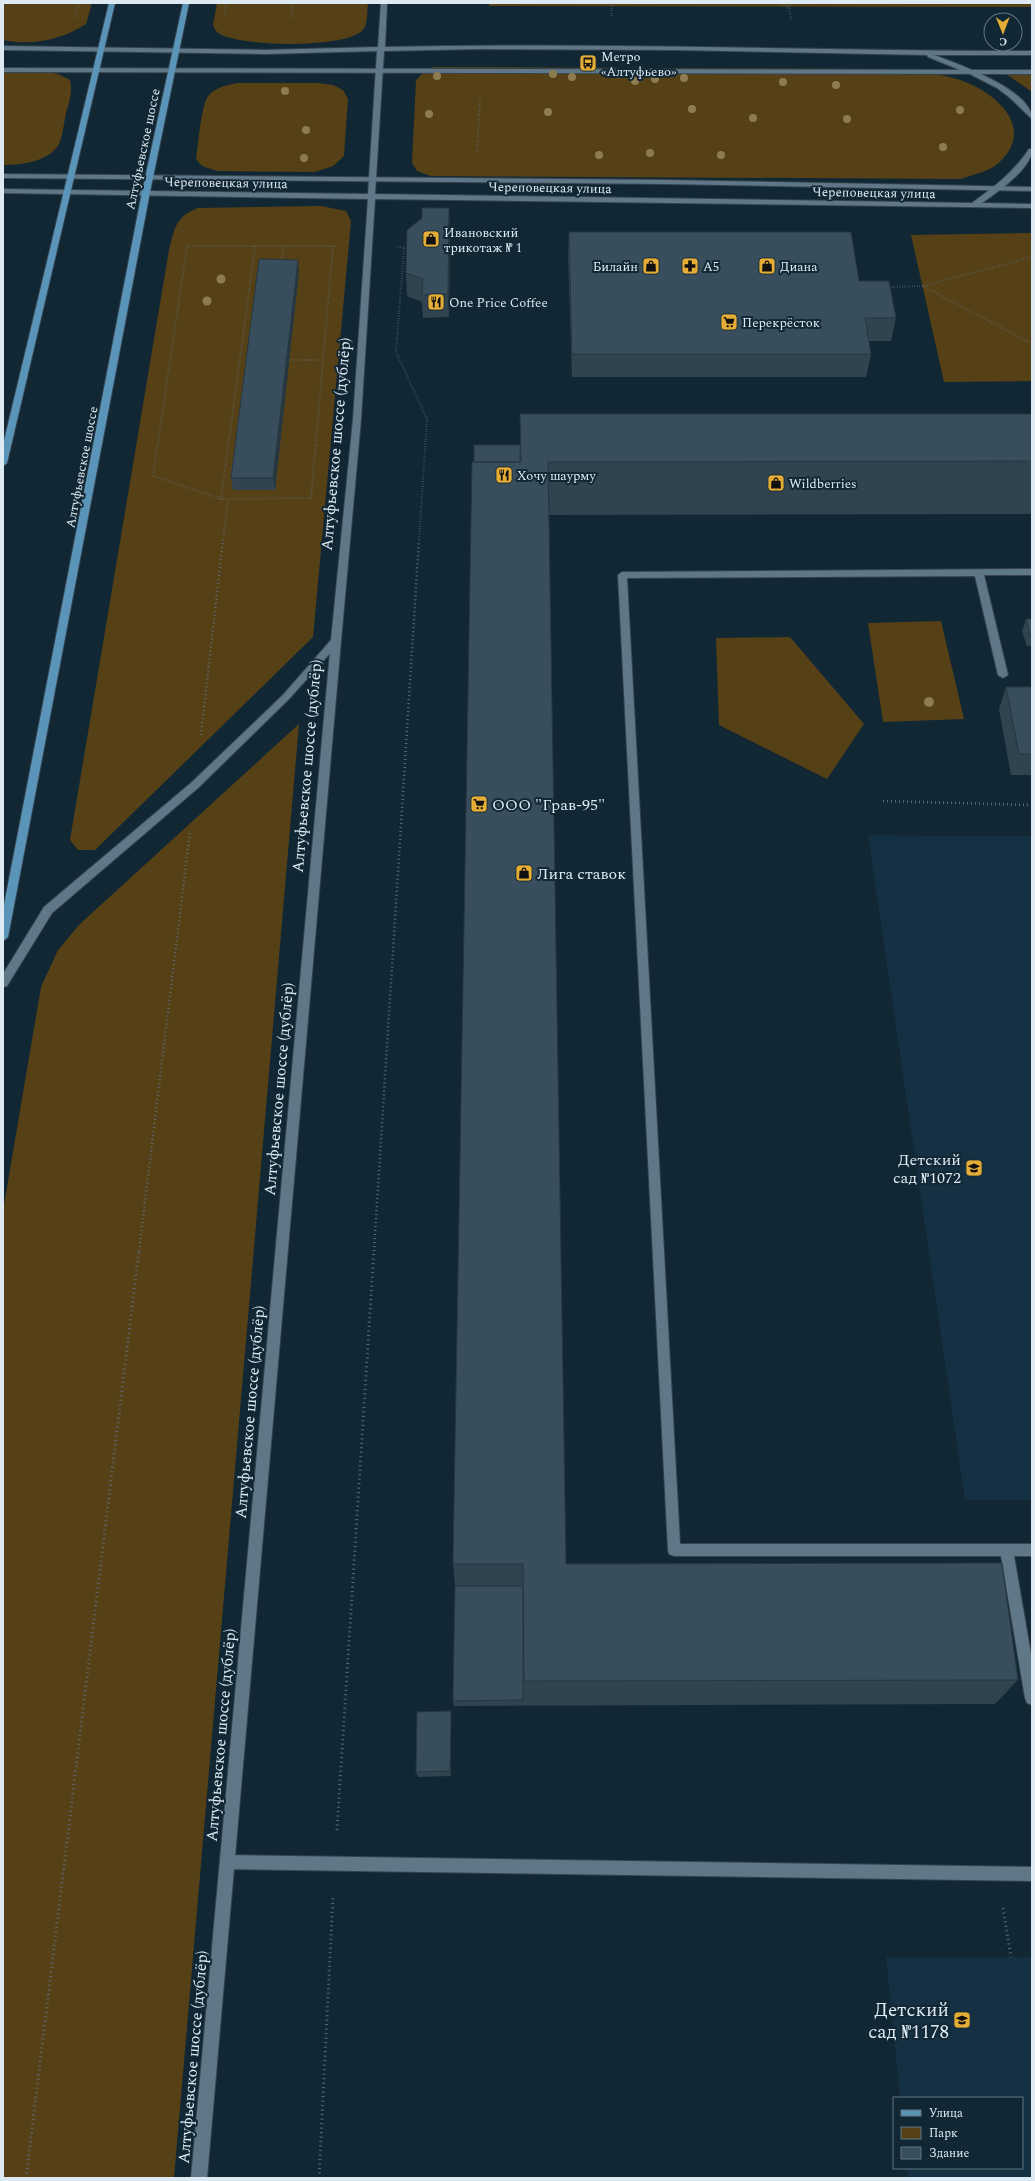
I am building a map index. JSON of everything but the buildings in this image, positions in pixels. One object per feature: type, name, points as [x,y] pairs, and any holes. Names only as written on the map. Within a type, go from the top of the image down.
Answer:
[{"type":"main road","points":[[3,463],[112,3]]},
{"type":"main road","name":"Алтуфьевское шоссе","points":[[3,937],[146,192],[186,3]]},
{"type":"main road","name":"Алтуфьевское шоссе (дублёр)","points":[[200,2178],[357,419],[384,3]]},
{"type":"main road","points":[[3,48],[101,50],[177,49],[264,52],[481,47],[657,48],[1032,54]]},
{"type":"main road","points":[[924,53],[1002,88],[1024,105],[1032,117]]},
{"type":"main road","points":[[3,70],[379,72],[1032,72]]},
{"type":"main road","points":[[973,206],[998,188],[1023,165],[1032,151]]},
{"type":"main road","name":"Череповецкая улица","points":[[3,176],[373,179],[1032,189]]},
{"type":"main road","name":"Череповецкая улица","points":[[3,191],[146,192],[372,198],[1032,206]]},
{"type":"main road","points":[[980,572],[1003,675]]},
{"type":"main road","points":[[1032,572],[622,575],[674,1550],[1032,1550]]},
{"type":"main road","points":[[3,983],[48,910],[196,786],[286,697],[336,641]]},
{"type":"main road","points":[[1006,1550],[1032,1698]]},
{"type":"main road","points":[[227,1862],[1032,1874]]},
{"type":"path","points":[[75,17],[79,3]]},
{"type":"path","points":[[224,17],[226,3]]},
{"type":"path","points":[[291,17],[293,3]]},
{"type":"path","points":[[611,3],[612,17]]},
{"type":"path","points":[[612,6],[616,3]]},
{"type":"path","points":[[779,3],[789,6]]},
{"type":"path","points":[[789,6],[792,3]]},
{"type":"path","points":[[789,6],[791,19]]},
{"type":"path","points":[[477,154],[480,96]]},
{"type":"path","points":[[187,246],[153,476],[221,499],[228,499],[311,498],[333,246]]},
{"type":"path","points":[[221,499],[256,246]]},
{"type":"path","points":[[281,265],[284,246]]},
{"type":"path","points":[[892,287],[923,286],[1032,257]]},
{"type":"path","points":[[923,286],[1032,344]]},
{"type":"path","points":[[241,361],[245,360]]},
{"type":"path","points":[[289,360],[323,360]]},
{"type":"path","points":[[319,2178],[335,1863],[427,418]]},
{"type":"path","points":[[26,2178],[196,786],[228,499]]},
{"type":"path","points":[[883,801],[1032,805]]},
{"type":"path","points":[[998,1873],[1011,1956]]},
{"type":"shaded area","name":"Детский сад №1072","points":[[868,835],[1032,836],[1032,1500],[965,1500]]},
{"type":"shaded area","name":"Детский сад №1178","points":[[886,1957],[1032,1957],[1032,2178],[908,2178],[907,2169],[1023,2169],[1023,2097],[900,2097]]},
{"type":"green space","points":[[3,3],[92,3],[86,24],[76,30],[56,38],[46,40],[35,42],[14,42],[3,40]]},
{"type":"green space","points":[[217,3],[368,3],[367,21],[363,30],[352,36],[336,40],[292,44],[247,41],[230,38],[218,33],[213,25]]},
{"type":"green space","points":[[489,3],[1032,3],[1032,7],[489,6]]},
{"type":"green space","points":[[433,67],[899,69],[917,71],[943,75],[960,80],[981,90],[993,98],[1010,118],[1014,130],[1013,142],[1007,154],[995,166],[983,172],[961,179],[431,176],[417,171],[412,163],[416,80]]},
{"type":"green space","points":[[999,69],[1032,69],[1032,92]]},
{"type":"green space","points":[[40,71],[58,74],[70,80],[70,97],[62,137],[54,150],[42,159],[26,163],[3,165],[3,72]]},
{"type":"green space","points":[[238,83],[318,83],[333,85],[343,90],[348,99],[344,156],[333,166],[315,172],[217,171],[202,166],[196,159],[201,120],[206,100],[215,90],[224,86]]},
{"type":"green space","points":[[321,206],[346,211],[351,221],[313,637],[95,850],[78,850],[70,840],[169,250],[175,229],[180,219],[190,211],[198,208]]},
{"type":"green space","points":[[1032,233],[1032,381],[944,382],[911,235]]},
{"type":"green space","points":[[941,621],[964,719],[883,722],[868,623]]},
{"type":"green space","points":[[790,637],[864,724],[827,779],[719,725],[716,638]]},
{"type":"green space","points":[[299,724],[174,2178],[3,2178],[3,1211],[41,987],[58,950],[80,924]]},
{"type":"place","name":"Метро «Алтуфьево»","points":[[588,63]]},
{"type":"place","name":"Ивановский трикотаж № 1","points":[[431,239]]},
{"type":"place","name":"Билайн","points":[[651,266]]},
{"type":"place","name":"А5","points":[[690,266]]},
{"type":"place","name":"Диана","points":[[767,266]]},
{"type":"place","name":"One Price Coffee","points":[[436,302]]},
{"type":"place","name":"Перекрёсток","points":[[729,322]]},
{"type":"place","name":"Хочу шаурму","points":[[504,475]]},
{"type":"place","name":"Wildberries","points":[[776,483]]},
{"type":"place","name":"ООО \"Грав-95\"","points":[[479,804]]},
{"type":"place","name":"Лига ставок","points":[[524,873]]},
{"type":"place","name":"Детский сад №1072","points":[[974,1168]]},
{"type":"place","name":"Детский сад №1178","points":[[962,2020]]}]
